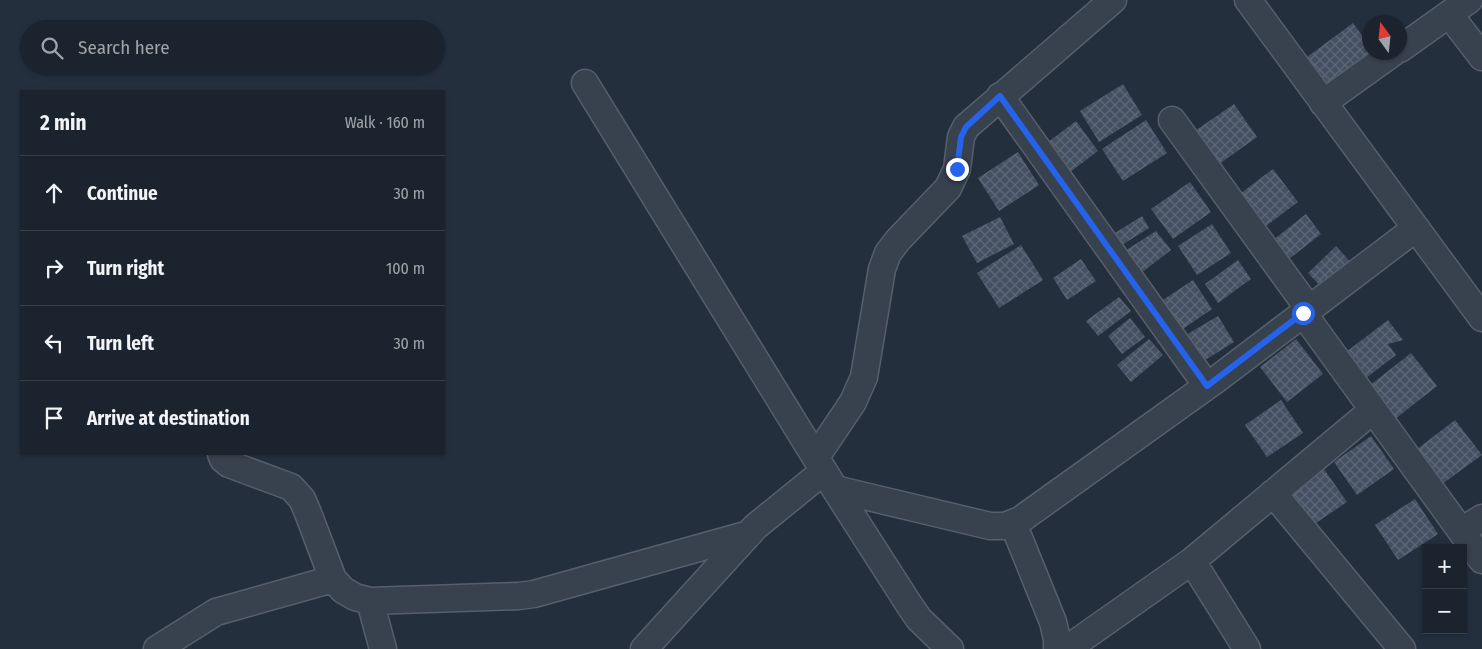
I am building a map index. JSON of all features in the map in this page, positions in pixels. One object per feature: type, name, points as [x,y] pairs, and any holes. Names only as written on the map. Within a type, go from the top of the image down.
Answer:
[{"type":"street","points":[[644,649],[749,534],[825,472],[864,377],[882,269],[888,253],[948,188],[957,169],[961,137],[966,127],[1113,0]]},
{"type":"street","points":[[1248,0],[1482,318]]},
{"type":"street","points":[[1407,44],[1459,7],[1482,57]]},
{"type":"street","points":[[1323,103],[1383,60]]},
{"type":"street","points":[[585,82],[825,472],[919,619],[950,649]]},
{"type":"street","points":[[1000,96],[1207,386]]},
{"type":"street","points":[[1172,120],[1373,410],[1471,524],[1482,560]]},
{"type":"street","points":[[825,472],[990,526],[1005,526],[1013,523],[1020,520],[1207,386],[1416,228]]},
{"type":"street","points":[[1067,649],[1192,561],[1373,410]]},
{"type":"street","points":[[222,455],[223,459],[229,464],[291,487],[302,499],[333,578],[343,590],[355,597],[370,601],[534,594],[749,534]]},
{"type":"street","points":[[1273,493],[1402,649]]},
{"type":"street","points":[[1013,523],[1054,622],[1057,649]]},
{"type":"street","points":[[1192,561],[1247,649]]},
{"type":"street","points":[[157,649],[216,612],[333,578]]},
{"type":"street","points":[[370,601],[382,649]]},
{"type":"building","points":[[1353,23],[1362,35],[1362,59],[1327,85],[1307,57]]},
{"type":"building","points":[[1123,84],[1142,115],[1099,142],[1080,111]]},
{"type":"building","points":[[1234,104],[1257,137],[1215,167],[1192,133]]},
{"type":"building","points":[[1146,120],[1167,153],[1123,181],[1102,149]]},
{"type":"building","points":[[1076,121],[1098,151],[1066,175],[1044,145]]},
{"type":"building","points":[[1018,152],[1039,185],[999,211],[978,178]]},
{"type":"building","points":[[1273,169],[1298,202],[1262,229],[1237,196]]},
{"type":"building","points":[[1190,182],[1211,212],[1173,239],[1151,209]]},
{"type":"building","points":[[1306,214],[1321,234],[1284,263],[1268,244]]},
{"type":"building","points":[[1142,216],[1149,228],[1114,250],[1107,238]]},
{"type":"building","points":[[1000,217],[1014,244],[977,263],[962,236]]},
{"type":"building","points":[[1212,224],[1231,253],[1197,275],[1178,246]]},
{"type":"building","points":[[1156,231],[1171,250],[1136,277],[1120,254]]},
{"type":"building","points":[[1021,245],[1043,280],[999,308],[977,273]]},
{"type":"building","points":[[1336,246],[1353,265],[1325,291],[1308,273]]},
{"type":"building","points":[[1081,259],[1096,281],[1067,300],[1053,278]]},
{"type":"building","points":[[1238,260],[1251,279],[1218,303],[1205,284]]},
{"type":"building","points":[[1193,280],[1212,309],[1177,333],[1157,304]]},
{"type":"building","points":[[1119,297],[1131,311],[1098,336],[1086,321]]},
{"type":"building","points":[[1218,316],[1234,342],[1202,362],[1186,335]]},
{"type":"building","points":[[1130,318],[1145,337],[1122,354],[1108,336]]},
{"type":"building","points":[[1388,320],[1403,340],[1388,344],[1396,355],[1366,378],[1346,352]]},
{"type":"building","points":[[1149,339],[1163,355],[1131,382],[1117,365]]},
{"type":"building","points":[[1296,339],[1323,374],[1287,402],[1260,367]]},
{"type":"building","points":[[1411,353],[1437,386],[1395,419],[1369,386]]},
{"type":"building","points":[[1281,400],[1303,433],[1267,457],[1245,425]]},
{"type":"building","points":[[1455,420],[1482,455],[1438,487],[1412,453]]},
{"type":"building","points":[[1371,436],[1394,469],[1357,495],[1334,462]]},
{"type":"building","points":[[1324,469],[1347,502],[1310,527],[1287,495]]},
{"type":"building","points":[[1415,499],[1438,534],[1398,560],[1375,525]]},
{"type":"route","points":[[957,169],[961,137],[966,127],[1000,96],[1207,386],[1303,313]]}]
